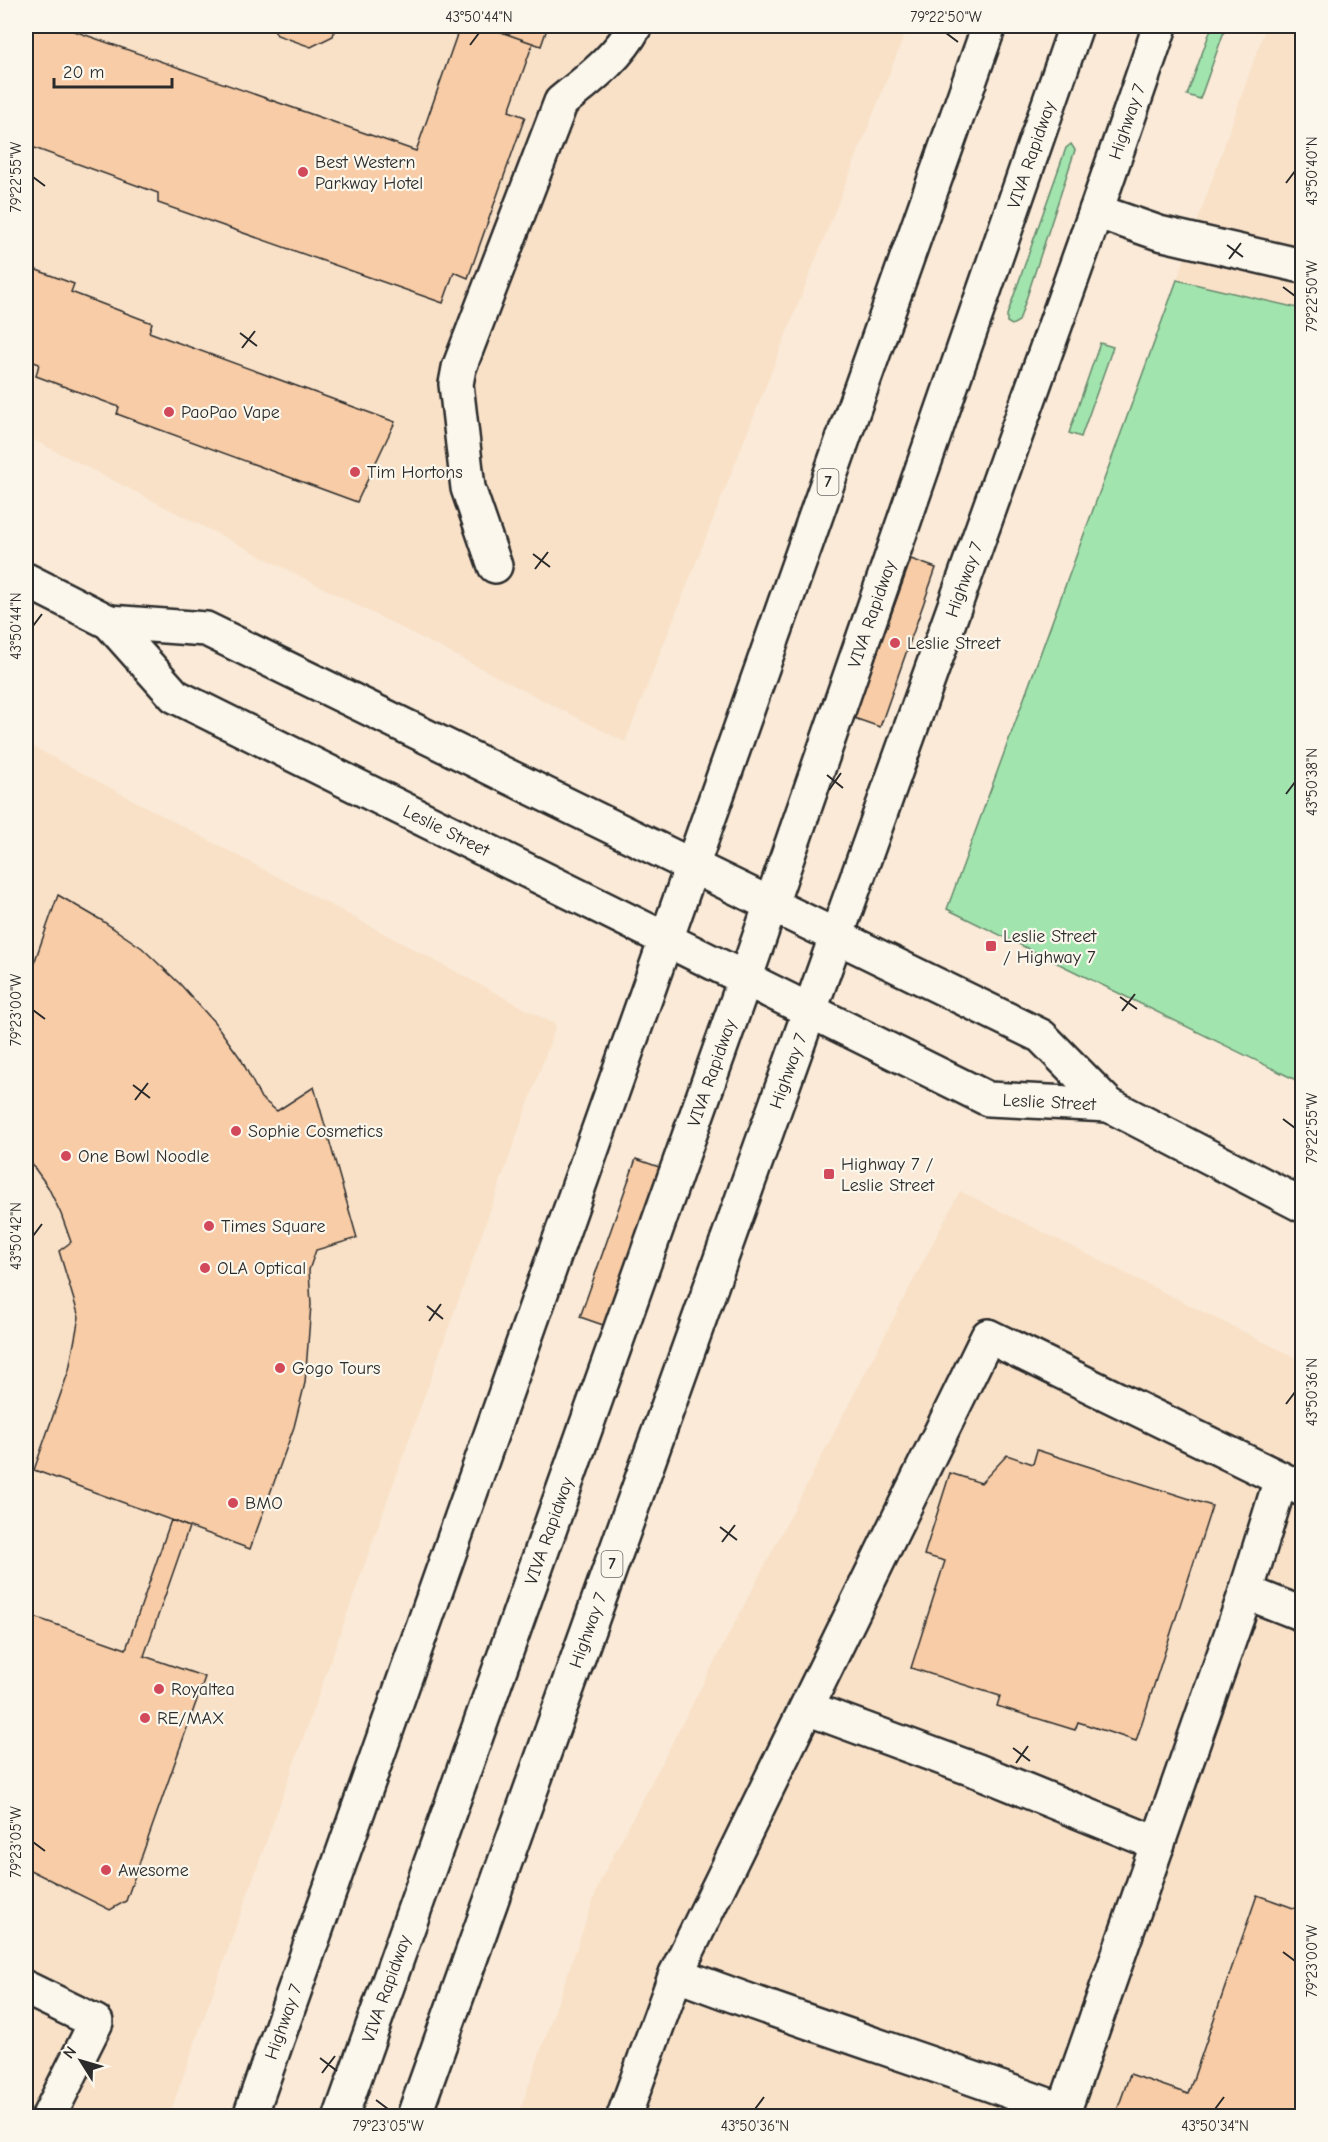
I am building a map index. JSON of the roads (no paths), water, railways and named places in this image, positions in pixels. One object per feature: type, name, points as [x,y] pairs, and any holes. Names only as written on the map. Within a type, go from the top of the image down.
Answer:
[{"type":"main road","points":[[495,566],[468,488],[456,384],[459,368],[561,102],[598,72],[617,52],[635,26]]},
{"type":"main road","name":"Highway 7","points":[[250,2116],[989,26]]},
{"type":"main road","name":"VIVA Rapidway","points":[[341,2116],[745,979],[1076,26]]},
{"type":"main road","name":"Highway 7","points":[[414,2116],[1096,212],[1160,26]]},
{"type":"main road","points":[[1096,212],[1159,233],[1302,266]]},
{"type":"main road","name":"Leslie Street","points":[[26,580],[109,622],[175,696],[988,1099],[1109,1105]]},
{"type":"main road","name":"Leslie Street","points":[[109,622],[206,629],[771,904],[1041,1036],[1109,1105],[1302,1204]]},
{"type":"main road","points":[[624,2116],[676,1974],[988,1336],[1292,1484],[1246,1592],[1063,2114],[882,2045],[777,2013],[676,1974]]},
{"type":"main road","points":[[1246,1592],[1302,1614]]},
{"type":"main road","points":[[807,1708],[978,1771],[1158,1844]]},
{"type":"main road","points":[[26,1988],[96,2022],[49,2116]]},
{"type":"place","name":"Best Western Parkway Hotel","points":[[303,172]]},
{"type":"place","name":"PaoPao Vape","points":[[169,412]]},
{"type":"place","name":"Tim Hortons","points":[[355,472]]},
{"type":"place","name":"Leslie Street","points":[[895,643]]},
{"type":"place","name":"Leslie Street / Highway 7","points":[[991,946]]},
{"type":"place","name":"Sophie Cosmetics","points":[[236,1131]]},
{"type":"place","name":"One Bowl Noodle","points":[[66,1156]]},
{"type":"place","name":"Highway 7 / Leslie Street","points":[[829,1174]]},
{"type":"place","name":"Times Square","points":[[209,1226]]},
{"type":"place","name":"OLA Optical","points":[[205,1268]]},
{"type":"place","name":"Gogo Tours","points":[[280,1368]]},
{"type":"place","name":"BMO","points":[[233,1503]]},
{"type":"place","name":"Royaltea","points":[[159,1689]]},
{"type":"place","name":"RE/MAX","points":[[145,1718]]},
{"type":"place","name":"Awesome","points":[[106,1870]]}]
